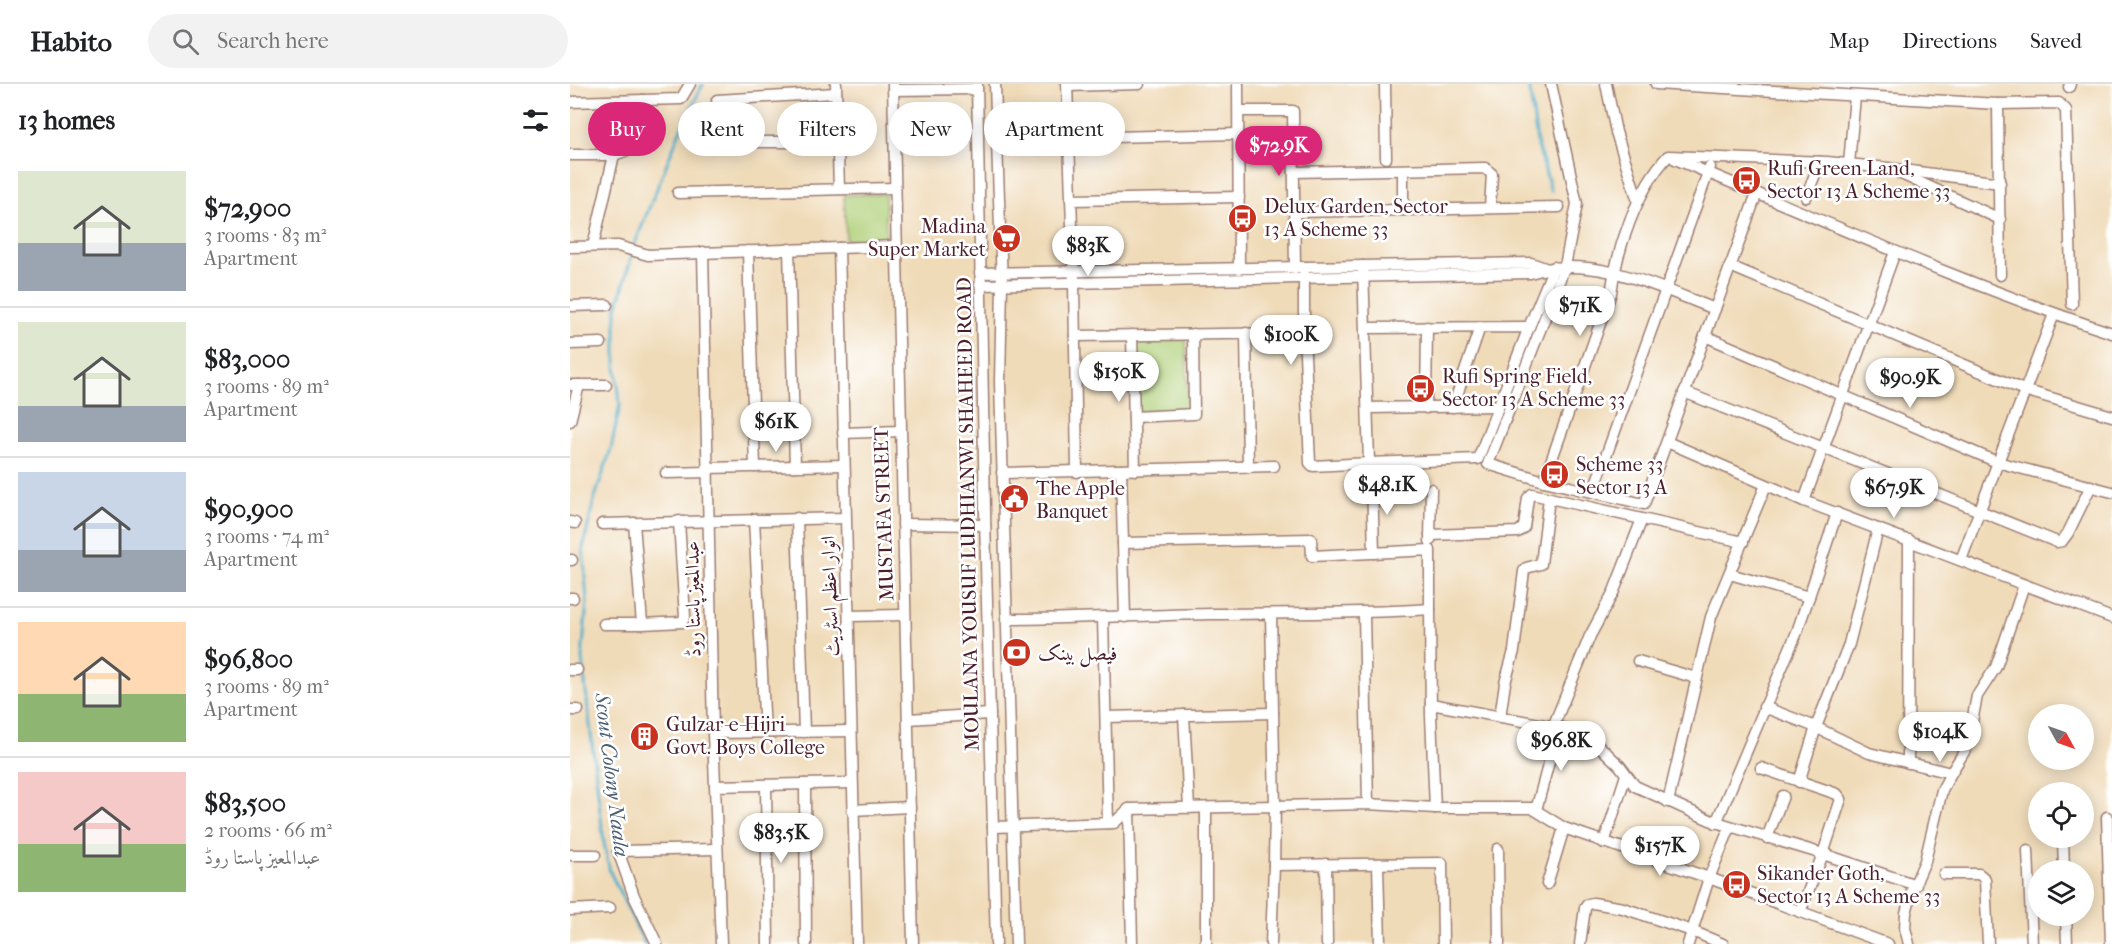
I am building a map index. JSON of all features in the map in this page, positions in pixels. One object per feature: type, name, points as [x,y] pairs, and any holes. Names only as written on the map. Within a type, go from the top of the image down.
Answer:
[{"type":"street","points":[[570,102],[681,99],[690,84]]},
{"type":"street","name":"MOULANA YOUSUF LUDHIANWI SHAHEED ROAD","points":[[995,84],[1002,272],[1000,382],[1002,473],[1016,944]]},
{"type":"street","points":[[1068,102],[1067,85],[1139,84]]},
{"type":"street","points":[[1238,84],[1239,268]]},
{"type":"street","points":[[1385,84],[1386,158]]},
{"type":"street","points":[[1551,84],[1577,204],[1488,464],[1544,481],[1644,504],[1756,192]]},
{"type":"street","points":[[1606,84],[1616,132],[1638,201]]},
{"type":"street","points":[[1656,84],[1831,90],[1855,96],[1998,104],[2059,103],[2066,110],[2072,304]]},
{"type":"street","points":[[893,87],[977,86]]},
{"type":"street","name":"MOULANA YOUSUF LUDHIANWI SHAHEED ROAD","points":[[977,86],[996,944]]},
{"type":"street","name":"MUSTAFA STREET","points":[[893,87],[913,944]]},
{"type":"street","points":[[717,100],[836,89]]},
{"type":"street","points":[[1849,164],[1855,96]]},
{"type":"street","points":[[1998,104],[2000,275]]},
{"type":"street","points":[[1239,111],[1293,111],[1294,212],[1301,272],[1311,465],[1313,466],[1478,459],[1555,267]]},
{"type":"street","points":[[1125,137],[1239,134]]},
{"type":"street","points":[[570,155],[588,155]]},
{"type":"street","points":[[593,246],[614,156]]},
{"type":"street","points":[[838,156],[839,189]]},
{"type":"street","points":[[1070,156],[1077,471]]},
{"type":"street","points":[[1544,481],[1611,293],[1614,272],[1638,201],[1668,156]]},
{"type":"street","points":[[1668,156],[1849,164],[2000,183]]},
{"type":"street","points":[[1668,156],[1895,252],[2054,314],[2112,333]]},
{"type":"street","points":[[1593,492],[1713,158]]},
{"type":"street","points":[[1806,198],[1820,162]]},
{"type":"street","points":[[1294,172],[1485,168],[1492,174],[1490,208]]},
{"type":"street","points":[[1888,168],[2000,219]]},
{"type":"street","points":[[1403,170],[1403,210]]},
{"type":"street","points":[[678,193],[894,188]]},
{"type":"street","points":[[1071,200],[1239,197]]},
{"type":"street","points":[[1294,212],[1559,207]]},
{"type":"street","points":[[570,247],[618,246],[648,255],[895,246]]},
{"type":"street","name":"انوار اعظم اسٹریٹ","points":[[839,248],[857,944]]},
{"type":"street","points":[[789,249],[795,466]]},
{"type":"street","points":[[748,251],[755,467]]},
{"type":"street","name":"عبدالمعیز پاستا روڈ","points":[[703,252],[713,733],[721,944]]},
{"type":"street","points":[[1804,501],[1895,252]]},
{"type":"street","points":[[980,285],[1074,283],[1301,272],[1363,266],[1531,262],[1555,267],[1614,272],[1715,309]]},
{"type":"street","points":[[1363,266],[1369,463]]},
{"type":"street","points":[[1730,266],[2024,390],[2112,416]]},
{"type":"street","points":[[980,273],[1239,268],[1364,278],[1530,273],[1555,267]]},
{"type":"street","points":[[570,306],[607,305]]},
{"type":"street","points":[[1961,560],[2054,314]]},
{"type":"street","points":[[1426,408],[1427,327]]},
{"type":"street","points":[[1453,407],[1480,327]]},
{"type":"street","points":[[1366,328],[1529,327]]},
{"type":"street","points":[[1246,333],[1248,467]]},
{"type":"street","points":[[1075,336],[1304,333]]},
{"type":"street","points":[[1134,417],[1194,414],[1193,334]]},
{"type":"street","points":[[1132,335],[1135,470]]},
{"type":"street","points":[[1705,336],[1997,462],[2112,492]]},
{"type":"street","points":[[570,344],[601,344]]},
{"type":"street","points":[[570,421],[574,385],[606,385]]},
{"type":"street","points":[[1684,392],[2057,542],[2062,541],[2068,533],[2091,486]]},
{"type":"street","points":[[1368,408],[1498,406]]},
{"type":"street","points":[[843,433],[900,431]]},
{"type":"street","points":[[1667,442],[1804,501],[2112,618]]},
{"type":"street","points":[[666,473],[755,467],[844,465]]},
{"type":"street","points":[[1002,473],[1274,466]]},
{"type":"street","points":[[1121,470],[1125,617]]},
{"type":"street","points":[[1372,479],[1374,553]]},
{"type":"street","points":[[1668,801],[1711,617],[1766,485]]},
{"type":"street","points":[[1431,489],[1431,704],[1435,808]]},
{"type":"street","points":[[1430,535],[1518,532],[1524,526],[1529,496],[1532,494],[1743,542]]},
{"type":"street","points":[[1500,717],[1505,683],[1514,651],[1524,571],[1526,568],[1541,564],[1549,498]]},
{"type":"street","points":[[1716,823],[1797,632],[1837,513]]},
{"type":"street","points":[[797,518],[804,732]]},
{"type":"street","points":[[602,524],[845,518]]},
{"type":"street","points":[[754,519],[765,732]]},
{"type":"street","points":[[1536,810],[1556,728],[1590,636],[1614,591],[1642,519]]},
{"type":"street","points":[[604,624],[682,622],[684,619],[680,521]]},
{"type":"street","points":[[634,523],[642,624]]},
{"type":"street","points":[[903,524],[985,525]]},
{"type":"street","points":[[1799,782],[1816,727],[1845,657],[1878,529]]},
{"type":"street","points":[[1123,543],[1311,539],[1312,556],[1430,550]]},
{"type":"street","points":[[1908,763],[1909,540]]},
{"type":"street","points":[[1730,574],[1809,597]]},
{"type":"street","points":[[1909,944],[1905,928],[1906,913],[1924,861],[1942,790],[1966,747],[1977,696],[1996,667],[2024,585]]},
{"type":"street","points":[[1006,620],[1364,614],[1430,609]]},
{"type":"street","points":[[1271,614],[1275,806],[1272,944]]},
{"type":"street","points":[[1364,614],[1368,804]]},
{"type":"street","points":[[849,616],[905,615]]},
{"type":"street","points":[[1104,618],[1108,823]]},
{"type":"street","points":[[1638,661],[1696,678]]},
{"type":"street","points":[[1431,704],[1556,728],[1583,736],[1595,742],[1620,766],[1635,786],[1716,823],[1916,885]]},
{"type":"street","points":[[1764,707],[1816,727],[1869,753],[1951,773]]},
{"type":"street","points":[[1106,717],[1273,712]]},
{"type":"street","points":[[908,719],[990,714]]},
{"type":"street","points":[[1184,715],[1189,808]]},
{"type":"street","points":[[713,733],[851,731]]},
{"type":"street","points":[[1761,768],[1840,797],[1800,912]]},
{"type":"street","points":[[1604,843],[1626,775]]},
{"type":"street","points":[[715,786],[852,783]]},
{"type":"street","points":[[805,784],[806,944]]},
{"type":"street","points":[[766,785],[768,944]]},
{"type":"street","points":[[1767,838],[1783,796]]},
{"type":"street","points":[[993,826],[1114,823],[1129,809],[1368,804],[1435,808],[1522,807],[1536,810],[1564,828],[1604,843],[1709,878],[1888,944]]},
{"type":"street","points":[[852,810],[910,807]]},
{"type":"street","points":[[1206,808],[1206,944]]},
{"type":"street","points":[[1129,809],[1131,944]]},
{"type":"street","points":[[2107,817],[2111,944]]},
{"type":"street","points":[[1688,944],[1709,878],[1730,827]]},
{"type":"street","points":[[1547,884],[1564,828]]},
{"type":"street","points":[[657,944],[634,896],[618,851],[717,849]]},
{"type":"street","points":[[1498,849],[1499,944]]},
{"type":"street","points":[[2028,850],[2032,944]]},
{"type":"street","points":[[570,855],[595,855]]},
{"type":"street","points":[[1274,865],[1442,863],[1443,944]]},
{"type":"street","points":[[1326,864],[1327,944]]},
{"type":"street","points":[[1378,864],[1380,944]]},
{"type":"street","points":[[1944,874],[1979,874],[1985,879],[1988,944]]},
{"type":"street","points":[[1580,944],[1584,908],[1593,903],[1623,908],[1723,944]]},
{"type":"street","points":[[570,910],[610,908]]},
{"type":"street","points":[[2066,926],[2067,944]]},
{"type":"green space","points":[[885,194],[886,239],[846,240],[844,195]]},
{"type":"green space","points":[[1186,339],[1188,409],[1138,411],[1136,341]]},
{"type":"waterway","name":"Scout Colony Naala","points":[[645,944],[610,872],[604,843],[582,658],[587,601],[583,548],[594,500],[611,449],[620,405],[616,365],[616,311],[636,241],[679,133],[703,84]]},
{"type":"waterway","points":[[1529,84],[1537,142],[1551,191]]},
{"type":"place","name":"Rufi Green Land, Sector 13 A Scheme 33","points":[[1746,180]]},
{"type":"place","name":"Delux Garden, Sector 13 A Scheme 33","points":[[1243,218]]},
{"type":"place","name":"Madina Super Market","points":[[1007,238]]},
{"type":"place","name":"Rufi Spring Field, Sector 13 A Scheme 33","points":[[1421,388]]},
{"type":"place","name":"Scheme 33 Sector 13 A","points":[[1555,475]]},
{"type":"place","name":"The Apple Banquet","points":[[1015,499]]},
{"type":"place","name":"فیصل بینک","points":[[1017,653]]},
{"type":"place","name":"Gulzar-e-Hijri Govt. Boys College","points":[[645,736]]},
{"type":"place","name":"Sikander Goth, Sector 13 A Scheme 33","points":[[1736,884]]}]
